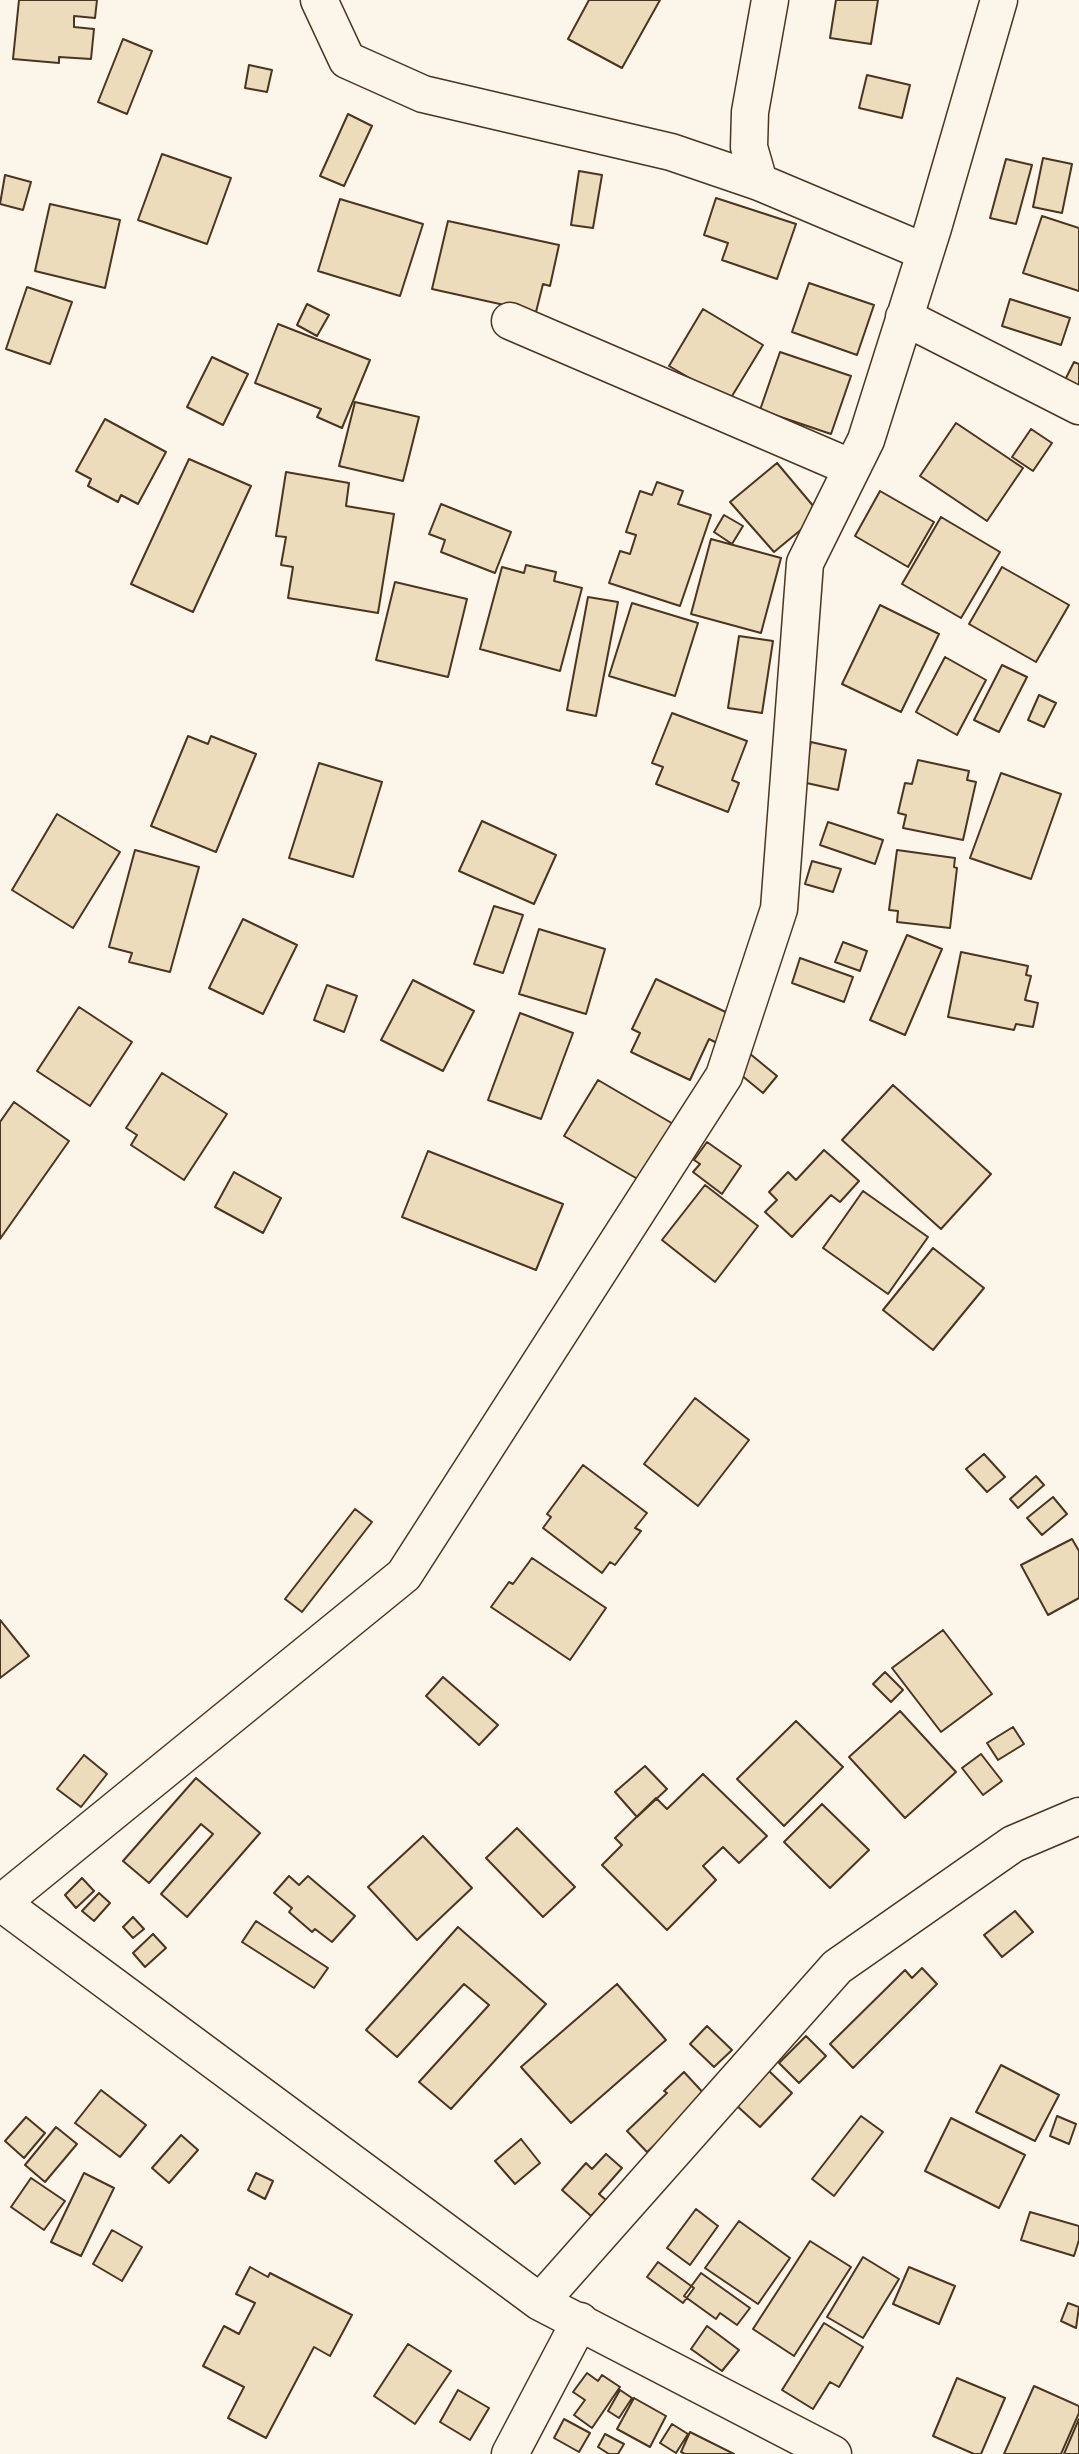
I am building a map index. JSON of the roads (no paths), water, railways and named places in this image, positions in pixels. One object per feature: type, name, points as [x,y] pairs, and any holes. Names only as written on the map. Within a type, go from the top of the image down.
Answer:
[{"type":"street","points":[[319,0],[347,60],[423,94],[671,152],[759,182],[925,252]]},
{"type":"street","points":[[759,182],[749,147],[750,112],[770,0]]},
{"type":"street","points":[[833,2454],[540,2302],[0,1903],[404,1575],[724,1076],[779,909],[805,563],[866,440],[999,0]]},
{"type":"street","points":[[904,317],[1079,406]]},
{"type":"street","points":[[510,321],[852,468]]},
{"type":"street","points":[[540,2302],[837,1967],[1013,1844],[1079,1816]]},
{"type":"street","points":[[510,2454],[580,2321]]}]
